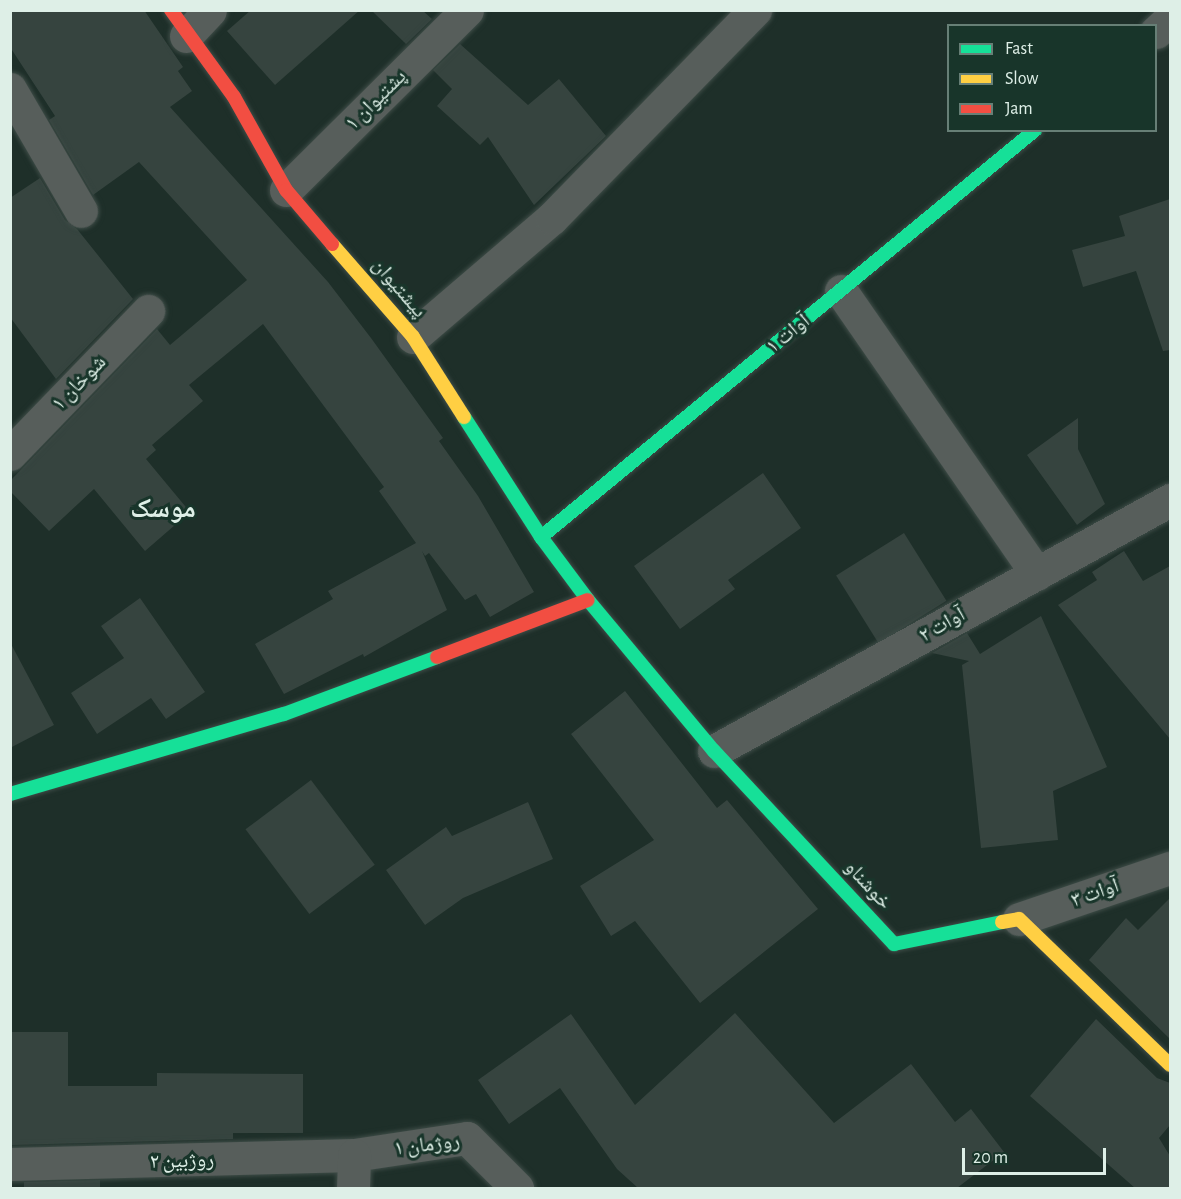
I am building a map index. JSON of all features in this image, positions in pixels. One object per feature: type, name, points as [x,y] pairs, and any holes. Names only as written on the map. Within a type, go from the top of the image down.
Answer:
[{"type":"street","points":[[178,23],[210,10]]},
{"type":"street","name":"پشتیوان ۱","points":[[286,189],[466,10]]},
{"type":"street","points":[[413,337],[552,218],[754,10]]},
{"type":"street","points":[[1157,30],[1170,19]]},
{"type":"street","name":"پیشتیوان","points":[[178,23],[234,97],[286,189],[413,337],[541,537],[588,600]]},
{"type":"street","points":[[10,89],[81,211]]},
{"type":"street","name":"آوات ۱","points":[[541,537],[1033,132]]},
{"type":"street","points":[[841,291],[1037,574]]},
{"type":"street","name":"شوخان ۱","points":[[10,454],[148,311]]},
{"type":"street","name":"آوات ۲","points":[[714,751],[1170,500]]},
{"type":"street","points":[[10,794],[284,714],[588,600]]},
{"type":"street","name":"خوشناو","points":[[588,600],[714,751],[894,944],[1019,919]]},
{"type":"street","name":"آوات ۳","points":[[1019,919],[1170,868]]},
{"type":"street","points":[[1019,919],[1170,1065]]},
{"type":"street","name":"روژمان ۱","points":[[354,1155],[467,1138],[516,1188]]},
{"type":"street","points":[[353,1188],[354,1155]]},
{"type":"street","name":"روژبین ۲","points":[[10,1164],[110,1176],[354,1155]]},
{"type":"building","points":[[10,10],[144,10],[183,67],[178,71],[192,91],[170,107],[328,282],[371,338],[443,438],[439,441],[478,496],[534,592],[490,617],[476,594],[465,600],[429,553],[425,556],[422,551],[447,610],[364,657],[363,654],[284,694],[255,644],[333,599],[328,591],[416,543],[379,491],[384,487],[263,324],[189,385],[203,401],[152,445],[156,450],[146,459],[190,512],[145,551],[94,489],[49,531],[10,491],[10,481],[157,329],[170,345],[247,280],[139,162],[93,195],[49,120],[55,116],[10,47]]},
{"type":"building","points":[[251,10],[360,10],[275,85],[227,31]]},
{"type":"building","points":[[371,10],[422,10],[432,19],[406,44]]},
{"type":"building","points":[[460,44],[528,105],[559,79],[606,136],[534,205],[488,137],[480,145],[437,106],[452,89],[433,70]]},
{"type":"building","points":[[40,178],[65,220],[77,229],[133,299],[56,379],[10,317],[10,198]]},
{"type":"building","points":[[1170,199],[1170,350],[1163,351],[1136,271],[1083,287],[1072,250],[1125,236],[1119,216]]},
{"type":"building","points":[[1078,418],[1078,449],[1105,504],[1077,525],[1027,455]]},
{"type":"building","points":[[763,473],[801,528],[728,580],[735,589],[680,629],[634,566]]},
{"type":"building","points":[[904,533],[946,601],[879,643],[836,575]]},
{"type":"building","points":[[1124,551],[1143,581],[1170,566],[1170,739],[1058,605],[1097,580],[1092,572]]},
{"type":"building","points":[[140,598],[205,692],[166,719],[151,698],[97,734],[71,693],[124,658],[101,626]]},
{"type":"building","points":[[1041,616],[1107,767],[1053,791],[1058,840],[981,848],[962,665],[969,661],[932,653],[967,633],[980,654]]},
{"type":"building","points":[[10,642],[54,725],[10,748]]},
{"type":"building","points":[[625,691],[717,808],[727,800],[818,909],[700,1003],[635,921],[611,936],[580,886],[654,840],[571,734]]},
{"type":"building","points":[[311,780],[375,865],[309,914],[246,829]]},
{"type":"building","points":[[528,802],[553,859],[463,898],[425,925],[386,870],[446,827],[452,836]]},
{"type":"building","points":[[1170,898],[1170,1039],[1089,960],[1126,918],[1138,930]]},
{"type":"building","points":[[735,1013],[834,1123],[911,1064],[955,1122],[971,1109],[1004,1152],[957,1188],[638,1188],[617,1169],[560,1088],[509,1124],[478,1080],[571,1014],[635,1105]]},
{"type":"building","points":[[1096,1019],[1157,1078],[1170,1083],[1170,1125],[1159,1138],[1170,1156],[1170,1188],[1135,1188],[1030,1096]]},
{"type":"building","points":[[10,1032],[68,1032],[68,1086],[157,1086],[157,1073],[303,1074],[303,1133],[233,1133],[233,1139],[10,1145]]},
{"type":"building","points":[[100,1180],[100,1188],[24,1188],[24,1182]]},
{"type":"traffic: fast","points":[[541,537],[1033,132]]},
{"type":"traffic: fast","points":[[464,417],[541,537],[588,600],[714,751],[894,944],[1002,922]]},
{"type":"traffic: fast","points":[[10,794],[284,714],[437,657]]},
{"type":"traffic: slow","points":[[332,244],[413,337],[464,417]]},
{"type":"traffic: slow","points":[[1002,922],[1019,919],[1170,1065]]},
{"type":"traffic: jam","points":[[171,10],[234,97],[286,190],[332,244]]},
{"type":"traffic: jam","points":[[437,657],[588,600]]},
{"type":"district","name":"موسک","points":[[163,509]]}]
